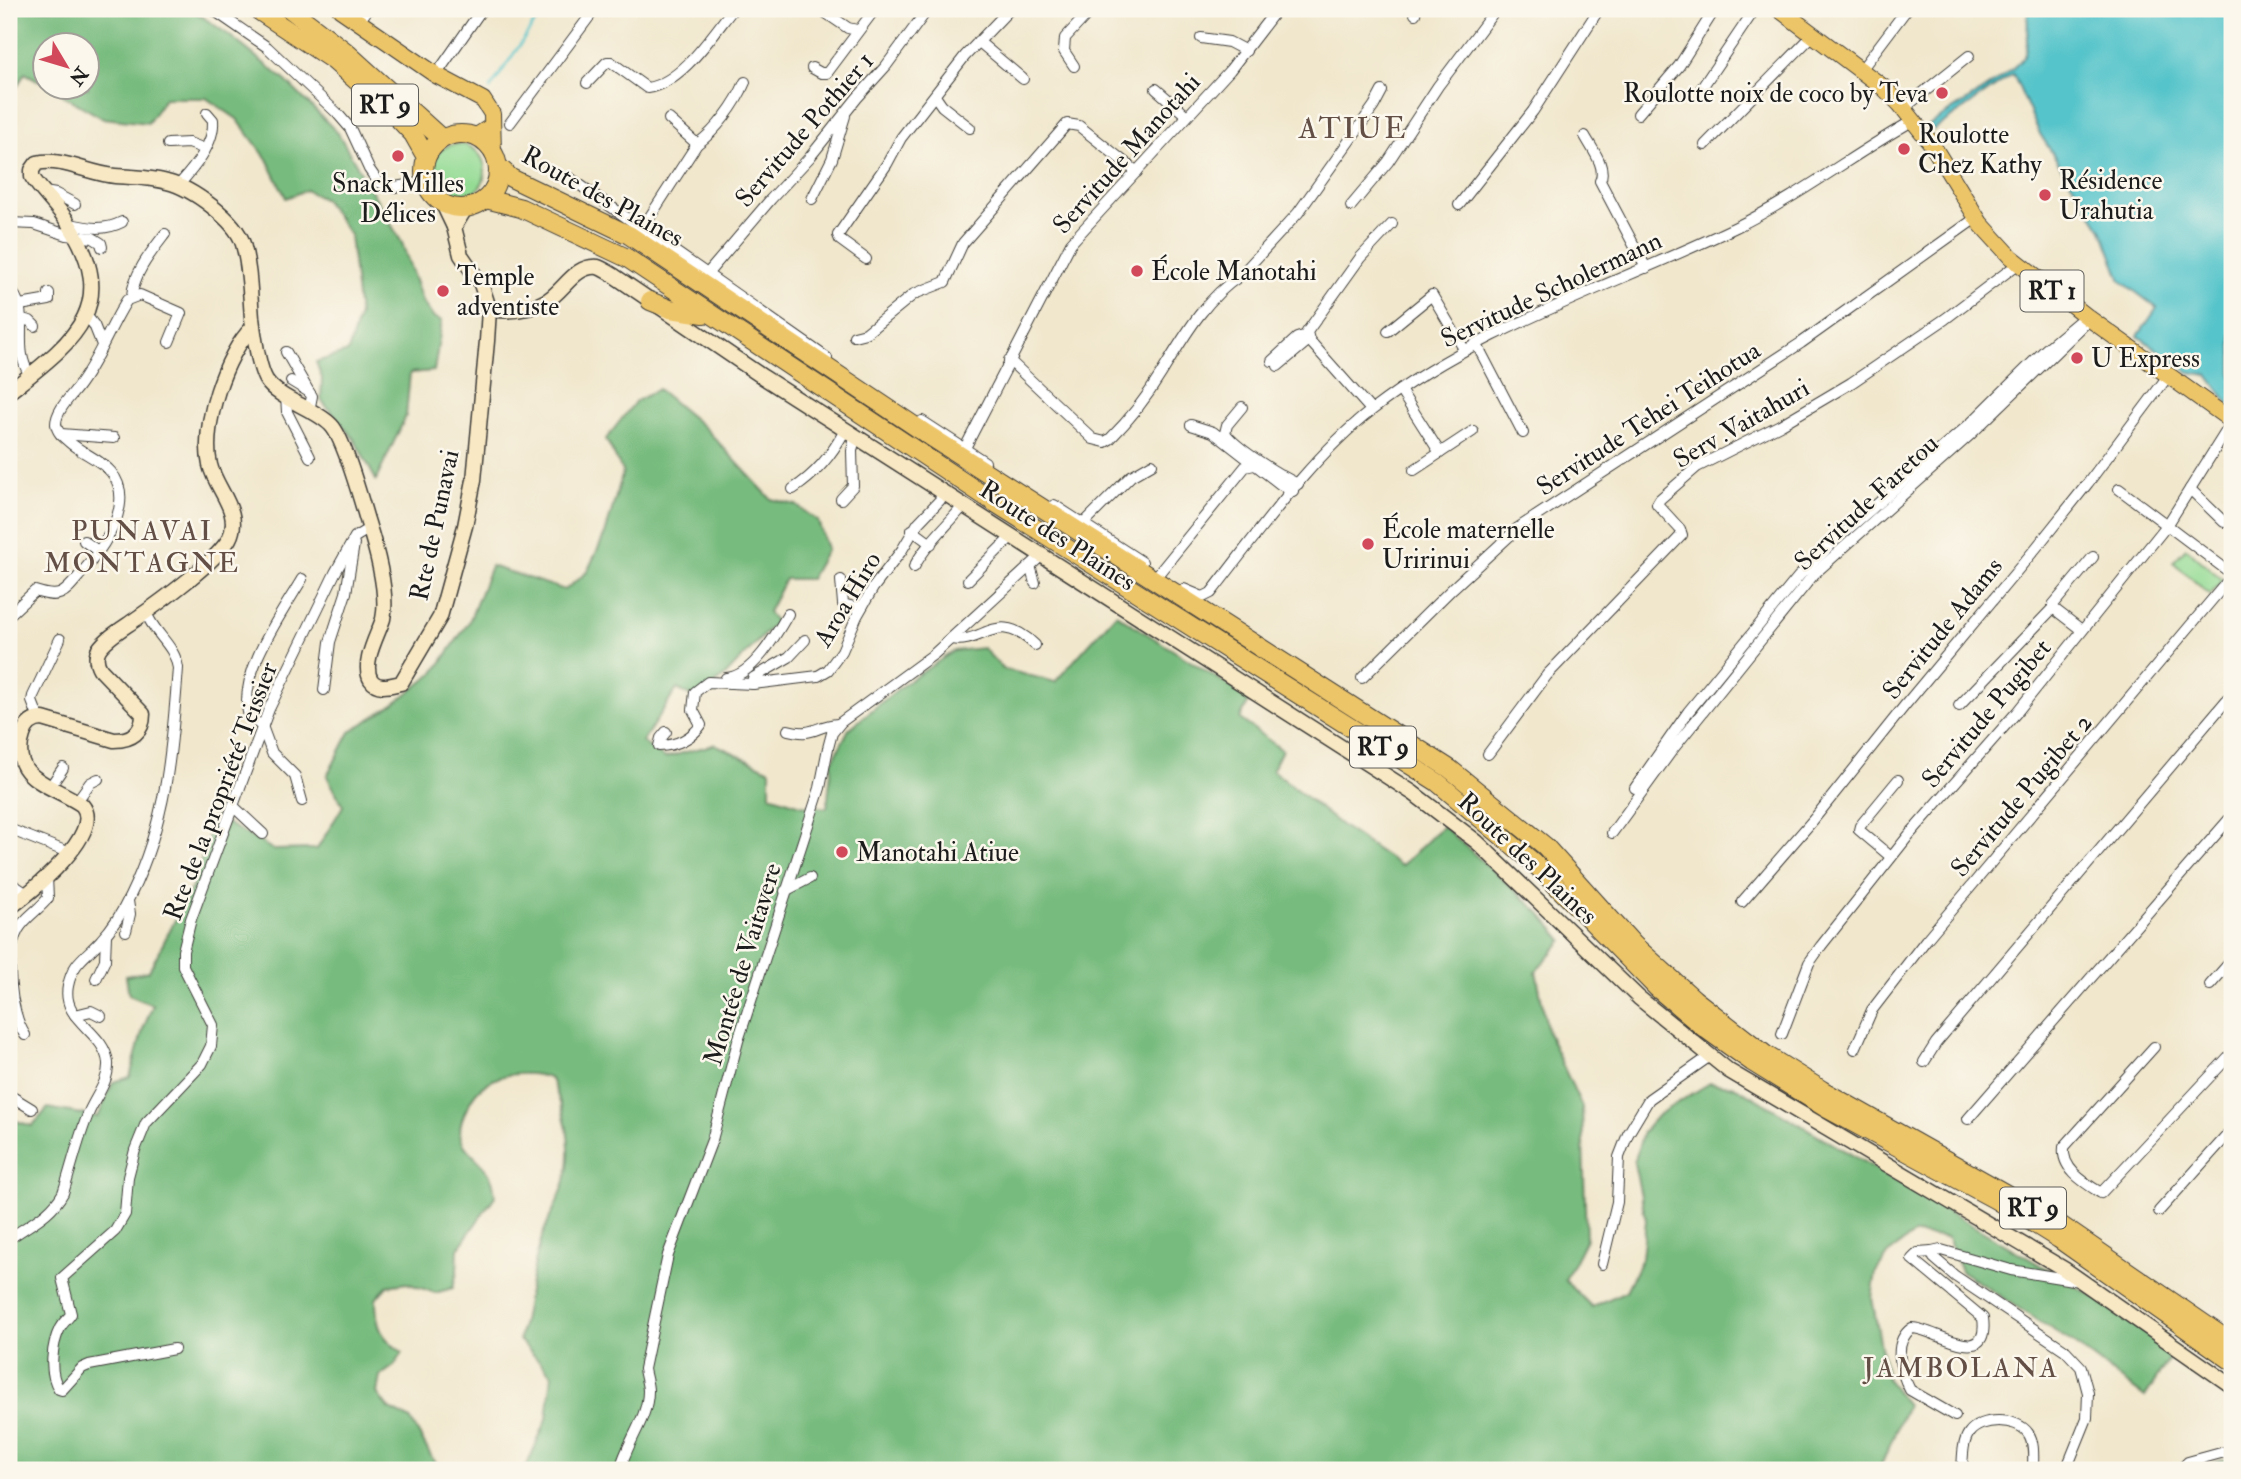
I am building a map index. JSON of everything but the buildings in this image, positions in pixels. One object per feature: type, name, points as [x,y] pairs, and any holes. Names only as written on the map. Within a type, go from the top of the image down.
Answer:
[{"type":"highway","name":"RT 9","points":[[256,9],[334,61],[393,113],[413,134],[426,157]]},
{"type":"highway","name":"RT 9","points":[[290,9],[345,51],[442,139]]},
{"type":"highway","name":"RT 9","points":[[425,182],[426,157],[432,147],[442,139],[458,134],[475,137],[495,159]]},
{"type":"highway","points":[[425,182],[432,195],[443,204],[465,209],[486,198],[496,184],[495,159]]},
{"type":"highway","name":"Route des Plaines","points":[[495,159],[511,178],[629,235],[925,433],[1450,769],[1545,845],[1634,944],[1694,999],[1766,1055],[1822,1090],[2056,1222],[2232,1343]]},
{"type":"highway","name":"Route des Plaines","points":[[486,198],[521,208],[617,253],[989,499],[1437,782],[1533,862],[1657,988],[1703,1027],[1752,1062],[1826,1108],[1996,1200],[2059,1239],[2232,1361]]},
{"type":"highway","points":[[650,301],[670,309],[714,316]]},
{"type":"main road","points":[[340,9],[436,75],[483,100],[492,114],[495,159]]},
{"type":"main road","name":"RT 1","points":[[1779,9],[1884,88],[1909,114],[1976,218],[1995,241],[2019,263],[2088,317],[2232,421]]},
{"type":"main road","points":[[475,137],[492,126]]},
{"type":"main road","name":"Rte de Punavai","points":[[9,392],[74,337],[86,315],[91,293],[90,272],[73,230],[32,177],[32,170],[37,163],[49,160],[90,172],[152,178],[178,186],[203,201],[233,227],[242,241],[253,327],[266,380],[333,426],[350,467],[370,528],[380,574],[384,616],[368,669],[370,678],[375,684],[386,686],[401,683],[440,617],[456,559],[474,480],[489,309],[481,284],[461,255],[454,226],[443,204]]},
{"type":"main road","points":[[454,226],[465,209]]},
{"type":"main road","name":"Route des Plaines","points":[[489,309],[513,311],[537,306],[551,298],[580,270],[597,267],[1443,814],[1502,864],[1639,998],[1710,1056],[1747,1082],[2083,1282],[2232,1385]]},
{"type":"main road","points":[[9,908],[47,877],[70,853],[81,835],[87,817],[87,811],[77,801],[27,772],[19,760],[20,743],[25,729],[39,719],[53,720],[114,740],[123,740],[137,734],[143,713],[97,663],[100,647],[220,551],[229,538],[233,527],[233,514],[211,468],[207,436],[222,380],[243,336],[253,327]]},
{"type":"street","points":[[212,9],[267,47],[337,113],[351,128],[369,169],[378,182],[395,187],[425,182]]},
{"type":"street","points":[[358,23],[368,9]]},
{"type":"street","points":[[436,75],[482,9]]},
{"type":"street","points":[[510,123],[595,9]]},
{"type":"street","points":[[587,83],[607,62],[611,62],[647,88],[666,83],[703,46],[733,9]]},
{"type":"street","points":[[812,68],[827,73],[875,9]]},
{"type":"street","name":"Servitude Pothier 1","points":[[708,273],[886,66],[928,9]]},
{"type":"street","points":[[866,259],[840,240],[838,235],[887,164],[901,138],[978,41],[1010,9]]},
{"type":"street","points":[[1074,66],[1064,51],[1065,38],[1092,9]]},
{"type":"street","name":"Servitude Manotahi","points":[[965,448],[1071,243],[1246,51],[1277,9]]},
{"type":"street","points":[[1351,206],[1388,162],[1438,86],[1496,9]]},
{"type":"street","points":[[1459,205],[1533,111],[1599,9]]},
{"type":"street","points":[[1637,114],[1679,66],[1715,9]]},
{"type":"street","points":[[1701,89],[1755,9]]},
{"type":"street","points":[[1861,70],[1907,9]]},
{"type":"street","points":[[823,11],[848,28],[857,30]]},
{"type":"street","points":[[1705,145],[1814,34]]},
{"type":"street","points":[[1201,38],[1229,42],[1246,51]]},
{"type":"street","points":[[978,41],[1023,79]]},
{"type":"street","name":"Servitude Scholermann","points":[[1159,573],[1191,593],[1203,597],[1211,593],[1295,488],[1330,448],[1371,410],[1464,349],[1646,268],[1775,206],[1861,151],[1909,114],[1969,56]]},
{"type":"street","points":[[642,229],[697,144],[706,138],[745,82]]},
{"type":"street","points":[[1156,89],[1187,116]]},
{"type":"street","points":[[1009,360],[1093,439],[1105,442],[1110,439],[1135,410],[1200,317],[1230,282],[1240,276],[1298,213],[1382,91]]},
{"type":"street","points":[[935,96],[942,106],[970,128]]},
{"type":"street","points":[[812,199],[832,159],[846,112]]},
{"type":"street","points":[[178,186],[205,149],[214,127],[213,120],[207,113]]},
{"type":"street","points":[[669,119],[697,144]]},
{"type":"street","points":[[854,336],[866,333],[914,294],[945,282],[963,243],[1067,124],[1079,126],[1137,172]]},
{"type":"street","points":[[1585,136],[1601,165],[1603,176],[1600,181],[1646,268]]},
{"type":"street","points":[[168,144],[189,143],[205,149]]},
{"type":"street","points":[[570,178],[865,384],[1159,573],[1245,467],[1254,465]]},
{"type":"street","points":[[43,192],[56,194],[75,204]]},
{"type":"street","name":"Servitude Tehei Teihotua","points":[[1362,678],[1453,587],[1518,528],[1801,343],[1976,218]]},
{"type":"street","points":[[9,223],[34,224],[67,235],[73,230],[106,228],[122,222]]},
{"type":"street","points":[[1308,337],[1360,258],[1392,224]]},
{"type":"street","points":[[73,230],[98,240],[102,247]]},
{"type":"street","points":[[132,296],[132,287],[140,271],[165,234]]},
{"type":"street","name":"Serv .Vaitahuri","points":[[1488,754],[1547,675],[1680,537],[1680,529],[1657,503],[1660,499],[1698,467],[1780,425],[1851,383],[1945,320],[2019,263]]},
{"type":"street","points":[[10,293],[20,305],[21,360],[30,375]]},
{"type":"street","points":[[20,305],[49,300],[49,293]]},
{"type":"street","points":[[9,616],[35,591],[51,596],[66,592],[98,551],[115,522],[120,499],[115,478],[110,470],[60,434],[56,423],[123,306],[132,296],[140,295],[181,313],[169,342]]},
{"type":"street","points":[[1388,331],[1432,295],[1464,349]]},
{"type":"street","points":[[86,315],[94,325],[102,345]]},
{"type":"street","name":"Servitude Faretou","points":[[1635,788],[1688,712],[1799,576],[1839,537],[1971,423],[2046,349],[2088,317]]},
{"type":"street","name":"Servitude Faretou","points":[[1612,833],[1673,750],[1814,574],[1971,434],[2088,317]]},
{"type":"street","points":[[21,319],[30,321],[35,326]]},
{"type":"street","points":[[1275,364],[1297,338],[1308,337]]},
{"type":"street","points":[[1308,337],[1371,410]]},
{"type":"street","points":[[1476,343],[1522,433]]},
{"type":"street","points":[[286,352],[313,401],[309,411]]},
{"type":"street","name":"Servitude Adams","points":[[1742,902],[1814,819],[2036,548],[2168,376]]},
{"type":"street","points":[[291,381],[309,392]]},
{"type":"street","points":[[1400,390],[1440,453]]},
{"type":"street","points":[[286,396],[287,412],[310,457]]},
{"type":"street","points":[[1242,407],[1227,425],[1225,433],[1295,488]]},
{"type":"street","name":"Servitude Pugibet","points":[[1782,1034],[1809,963],[1891,857],[2017,712],[2168,524],[2232,421]]},
{"type":"street","points":[[1191,425],[1213,432],[1280,484],[1295,488]]},
{"type":"street","points":[[1414,470],[1473,431]]},
{"type":"street","points":[[793,489],[811,475],[850,433]]},
{"type":"street","points":[[841,499],[853,486],[850,433]]},
{"type":"street","points":[[60,434],[114,438]]},
{"type":"street","points":[[1083,523],[1131,476],[1152,464]]},
{"type":"street","points":[[2119,489],[2232,575]]},
{"type":"street","points":[[2190,489],[2224,522]]},
{"type":"street","name":"Aroa Hiro","points":[[695,692],[708,682],[753,684],[818,676],[828,670],[842,651],[863,605],[902,550],[912,530],[937,503],[943,492]]},
{"type":"street","points":[[914,567],[921,553],[964,505]]},
{"type":"street","points":[[324,690],[330,642],[346,593],[355,537],[370,528]]},
{"type":"street","points":[[912,530],[931,544]]},
{"type":"street","points":[[968,580],[1012,536]]},
{"type":"street","name":"Rte de la propriété Teissier","points":[[174,1349],[89,1365],[82,1368],[62,1390],[55,1383],[54,1346],[61,1326],[71,1314],[62,1277],[115,1231],[125,1214],[128,1177],[146,1123],[202,1064],[212,1042],[213,1026],[183,966],[183,951],[191,919],[262,726],[311,620],[355,537]]},
{"type":"street","points":[[84,541],[98,551]]},
{"type":"street","points":[[788,730],[803,734],[838,724],[934,654],[1042,555]]},
{"type":"street","points":[[1959,706],[2053,608],[2055,602],[2093,557]]},
{"type":"street","points":[[1030,566],[1035,583]]},
{"type":"street","name":"Servitude Pugibet 2","points":[[1855,1048],[1872,1010],[1926,940],[2232,575]]},
{"type":"street","points":[[302,579],[265,643],[251,678],[247,710],[252,721],[262,726],[272,753],[295,776],[302,802]]},
{"type":"street","points":[[841,580],[843,604],[854,607],[863,605]]},
{"type":"street","points":[[2053,608],[2081,632]]},
{"type":"street","points":[[9,1239],[44,1216],[63,1193],[89,1112],[106,1076],[106,1053],[75,1015],[67,998],[68,983],[77,961],[106,935],[128,901],[155,832],[166,794],[178,668],[173,650],[150,624],[146,612]]},
{"type":"street","points":[[666,732],[659,746],[677,743],[694,735],[701,725],[693,710],[695,692],[701,680],[736,678],[768,647],[788,614]]},
{"type":"street","points":[[951,639],[962,640],[1001,628],[1016,632],[1035,645]]},
{"type":"street","points":[[39,719],[32,701],[33,696],[60,639]]},
{"type":"street","points":[[753,684],[753,678],[789,657],[805,640]]},
{"type":"street","points":[[1924,1062],[1936,1042],[2232,694]]},
{"type":"street","name":"Montée de Vaitavere","points":[[620,1470],[623,1455],[646,1404],[648,1391],[644,1369],[668,1255],[712,1140],[738,1041],[820,788],[832,733],[838,724]]},
{"type":"street","points":[[50,787],[63,768]]},
{"type":"street","points":[[77,801],[90,783],[98,779]]},
{"type":"street","points":[[1891,857],[1859,830],[1898,780]]},
{"type":"street","points":[[233,806],[262,834]]},
{"type":"street","points":[[1968,1119],[2232,816]]},
{"type":"street","points":[[9,829],[70,853]]},
{"type":"street","points":[[25,1035],[18,1025],[11,990],[11,952],[18,929],[48,898],[47,877]]},
{"type":"street","points":[[785,891],[810,878]]},
{"type":"street","points":[[9,882],[27,894]]},
{"type":"street","points":[[126,931],[130,914],[128,901]]},
{"type":"street","points":[[96,979],[105,960],[106,935]]},
{"type":"street","points":[[2210,985],[2232,960]]},
{"type":"street","points":[[75,1015],[91,1011],[101,1016]]},
{"type":"street","points":[[2154,1047],[2064,1147],[2064,1158],[2069,1168],[2101,1193],[2232,1053]]},
{"type":"street","points":[[1602,1265],[1617,1202],[1619,1157],[1628,1133],[1648,1099],[1710,1056]]},
{"type":"street","points":[[9,1096],[32,1109]]},
{"type":"street","points":[[2159,1211],[2232,1130]]},
{"type":"street","points":[[1955,1416],[1909,1389],[1900,1359],[1902,1339],[1912,1328],[1927,1331],[1956,1344],[1974,1345],[1984,1331],[1983,1318],[1912,1259],[1918,1253],[1941,1250],[2011,1270],[2083,1282]]},
{"type":"street","points":[[1932,1252],[1934,1258],[1955,1276],[2065,1350],[2081,1367],[2088,1393],[2087,1419],[2066,1470]]},
{"type":"street","points":[[1962,1470],[1964,1447],[1969,1433],[1978,1424],[2003,1422],[2027,1430],[2032,1444],[2033,1470]]},
{"type":"street","points":[[2180,1470],[2188,1462],[2232,1450]]},
{"type":"green space","points":[[9,9],[191,9],[229,35],[286,81],[338,133],[402,243],[422,301],[433,317],[442,321],[434,371],[410,373],[406,416],[376,480],[354,439],[321,400],[322,378],[316,362],[348,352],[359,315],[350,235],[325,200],[306,190],[286,198],[267,159],[237,119],[206,98],[165,98],[148,123],[102,118],[75,102],[102,102],[102,32],[32,32],[32,77],[25,73],[9,100]]},
{"type":"green space","points":[[458,144],[477,152],[485,171],[477,190],[458,198],[439,190],[431,171],[439,152]]},
{"type":"green space","points":[[658,389],[706,429],[771,499],[796,505],[818,521],[827,549],[810,579],[785,579],[768,612],[776,622],[725,676],[697,699],[677,689],[642,742],[665,758],[715,744],[770,770],[770,795],[801,805],[827,808],[832,762],[849,729],[904,684],[954,651],[983,648],[1003,669],[1055,682],[1116,614],[1250,699],[1240,719],[1282,750],[1272,770],[1342,826],[1401,866],[1443,826],[1541,914],[1563,940],[1536,971],[1548,1033],[1582,1107],[1586,1239],[1565,1280],[1592,1307],[1626,1291],[1642,1258],[1646,1220],[1634,1163],[1643,1132],[1659,1114],[1710,1083],[1736,1087],[2103,1302],[2174,1351],[2145,1397],[2070,1341],[1961,1271],[1948,1238],[1915,1234],[1890,1252],[1876,1272],[1872,1298],[1887,1379],[1907,1405],[1879,1470],[525,1470],[547,1419],[552,1374],[519,1340],[539,1247],[567,1171],[569,1144],[561,1104],[551,1079],[522,1074],[499,1077],[481,1088],[473,1097],[462,1121],[462,1141],[487,1170],[493,1182],[495,1196],[458,1249],[453,1288],[435,1293],[407,1283],[387,1286],[376,1299],[378,1324],[384,1336],[403,1353],[394,1366],[380,1376],[377,1393],[388,1408],[411,1420],[439,1470],[9,1470],[9,1175],[10,1135],[16,1121],[32,1126],[48,1108],[98,1117],[113,1082],[130,1077],[143,1029],[153,1005],[129,995],[126,976],[149,971],[194,883],[214,816],[274,850],[317,849],[343,806],[327,776],[350,732],[395,703],[434,673],[469,622],[491,566],[565,590],[587,572],[605,534],[623,472],[606,439],[635,402]]},
{"type":"green space","points":[[2186,548],[2223,580],[2210,595],[2173,562]]},
{"type":"green space","points":[[2232,1457],[2232,1470],[2202,1470],[2213,1463]]},
{"type":"water","points":[[2028,9],[2232,9],[2232,408],[2208,375],[2189,372],[2138,336],[2157,308],[2121,281],[2102,230],[2040,134],[2013,74],[1933,130],[1929,125],[1997,80],[2020,61],[2026,48]]},
{"type":"waterway","points":[[490,89],[544,9]]},
{"type":"place","name":"Roulotte noix de coco by Teva","points":[[1942,93]]},
{"type":"place","name":"Roulotte Chez Kathy","points":[[1904,149]]},
{"type":"place","name":"Snack Milles Délices","points":[[398,156]]},
{"type":"place","name":"Résidence Urahutia","points":[[2045,195]]},
{"type":"place","name":"École Manotahi","points":[[1137,271]]},
{"type":"place","name":"Temple adventiste","points":[[443,291]]},
{"type":"place","name":"U Express","points":[[2077,358]]},
{"type":"place","name":"École maternelle Uririnui","points":[[1368,544]]},
{"type":"place","name":"Manotahi Atiue","points":[[842,852]]},
{"type":"district","name":"ATIUE","points":[[1353,128]]},
{"type":"district","name":"PUNAVAI MONTAGNE","points":[[142,546]]},
{"type":"district","name":"JAMBOLANA","points":[[1961,1367]]}]
